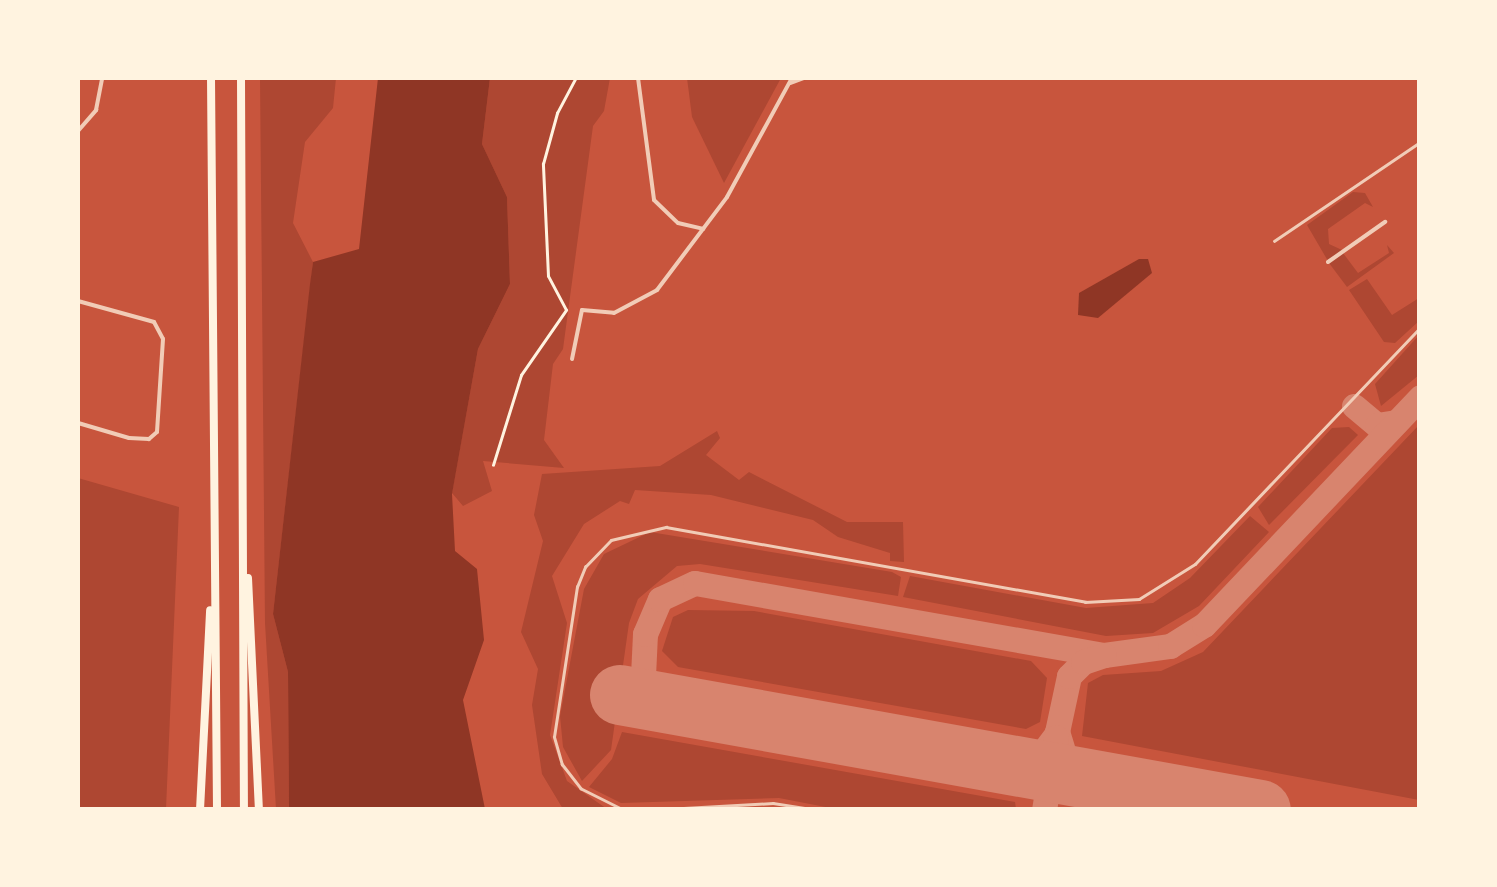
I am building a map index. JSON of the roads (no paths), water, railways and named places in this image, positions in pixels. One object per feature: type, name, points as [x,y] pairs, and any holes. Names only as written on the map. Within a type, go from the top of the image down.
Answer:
[{"type":"highway","points":[[211,78],[216,810]]},
{"type":"highway","points":[[240,78],[244,810]]},
{"type":"highway","points":[[200,810],[214,506]]},
{"type":"highway","points":[[244,564],[254,627],[259,810]]},
{"type":"street","points":[[78,132],[96,110],[102,78]]},
{"type":"street","points":[[638,78],[654,200],[678,222],[703,229]]},
{"type":"street","points":[[572,359],[582,310],[614,313],[638,306],[703,229],[791,80],[804,78]]},
{"type":"street","points":[[1328,262],[1385,222]]},
{"type":"street","points":[[78,301],[154,322],[160,330],[157,432],[149,439],[129,438],[78,422]]},
{"type":"lane","points":[[1274,242],[1420,142]]},
{"type":"lane","points":[[624,810],[581,789],[562,765],[554,737],[577,588],[585,567],[611,540],[666,527],[1085,602],[1138,599],[1195,564],[1420,328]]},
{"type":"lane","points":[[648,810],[773,802],[818,810]]}]
